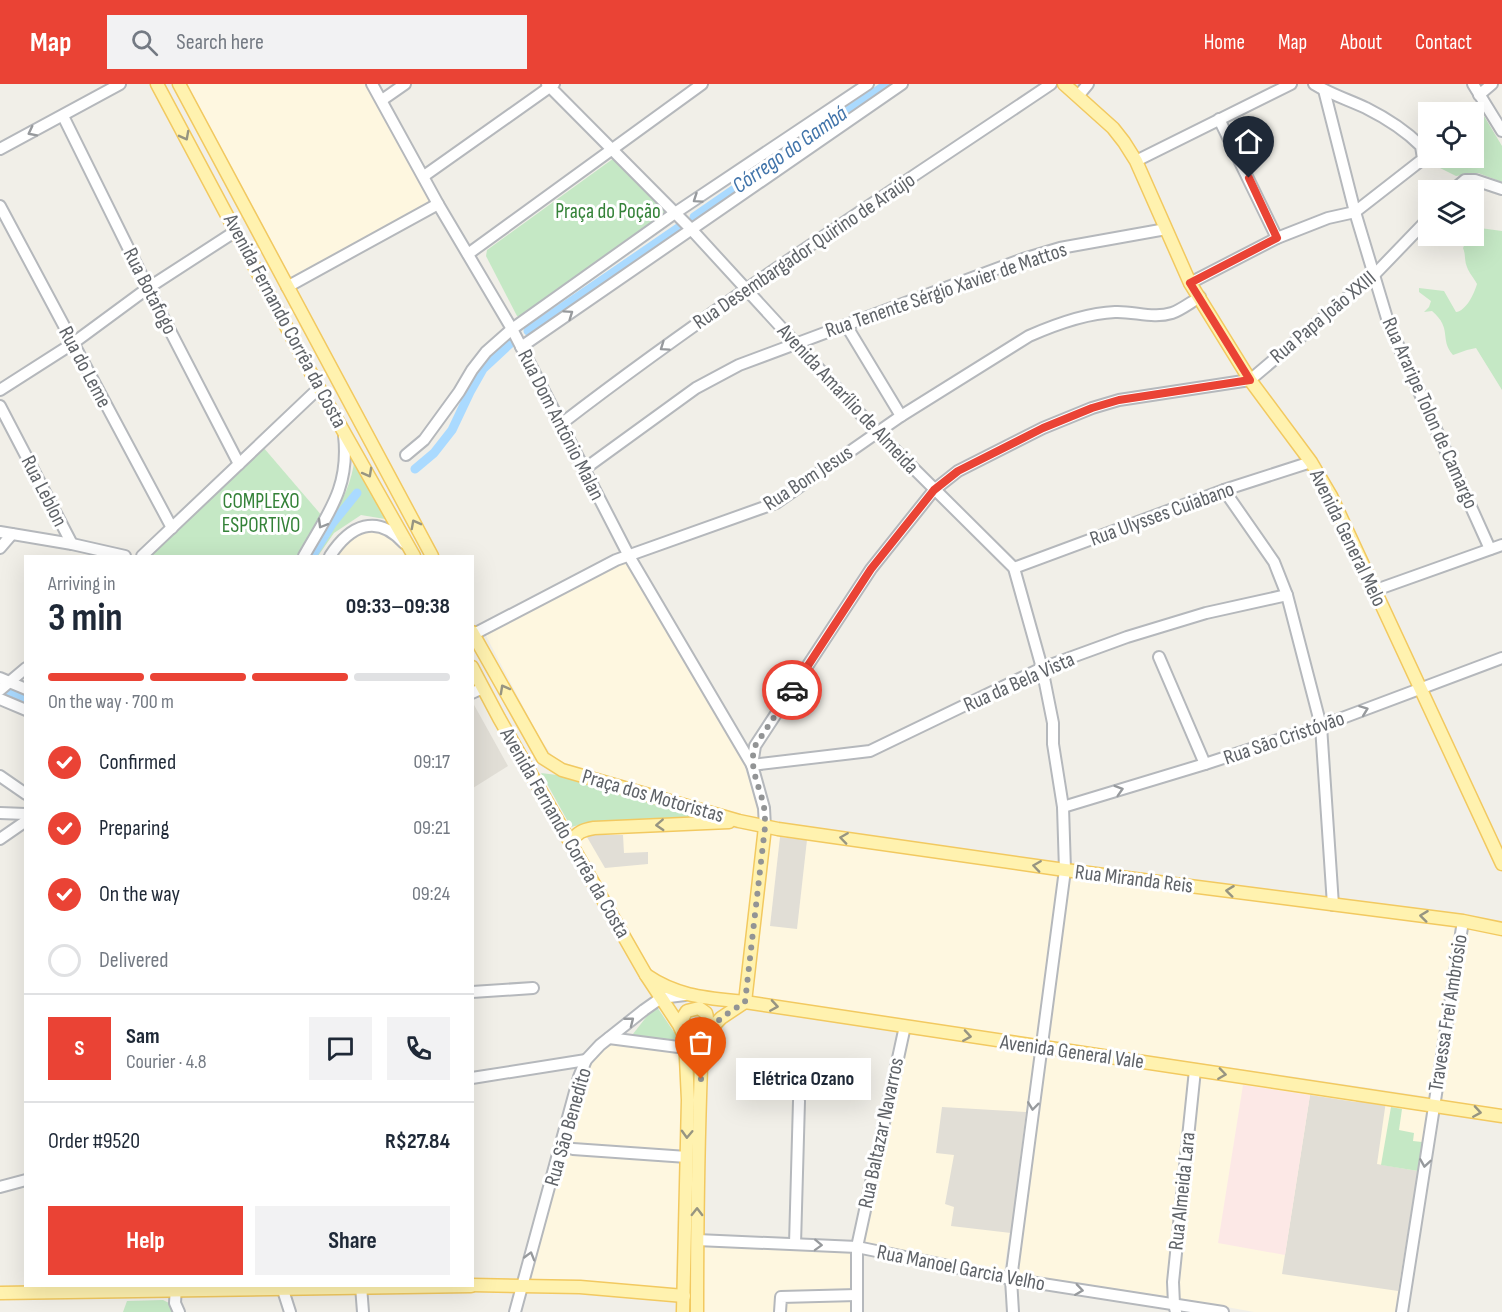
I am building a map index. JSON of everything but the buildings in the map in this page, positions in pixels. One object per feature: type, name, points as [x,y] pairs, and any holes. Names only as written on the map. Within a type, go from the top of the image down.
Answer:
[{"type":"main road","name":"Avenida Fernando Corrêa da Costa","points":[[157,84],[319,388],[412,554]]},
{"type":"main road","name":"Avenida Fernando Corrêa da Costa","points":[[180,84],[431,555]]},
{"type":"main road","name":"Avenida General Melo","points":[[1064,84],[1113,128],[1136,161],[1190,283],[1250,380],[1311,462],[1331,496],[1373,591],[1421,688],[1502,864]]},
{"type":"main road","name":"Avenida Fernando Corrêa da Costa","points":[[474,635],[543,758]]},
{"type":"main road","name":"Avenida Fernando Corrêa da Costa","points":[[474,675],[478,691],[571,842],[646,975],[682,1030]]},
{"type":"main road","name":"Praça dos Motoristas","points":[[543,758],[562,770],[765,827]]},
{"type":"main road","points":[[571,842],[575,835],[583,830],[594,828],[739,821]]},
{"type":"main road","points":[[705,1035],[721,1018],[745,1002],[765,827]]},
{"type":"main road","name":"Rua Miranda Reis","points":[[765,827],[1065,870],[1463,921],[1502,929]]},
{"type":"main road","name":"Avenida General Vale","points":[[646,975],[665,987],[687,995],[1502,1116]]},
{"type":"main road","points":[[683,1312],[688,1100],[686,1048],[682,1030],[684,1014],[690,1009],[699,1008],[704,1010],[708,1016],[701,1057],[697,1312]]},
{"type":"main road","points":[[474,1286],[580,1287],[684,1296],[689,1299],[692,1312]]},
{"type":"main road","points":[[0,1293],[282,1287]]},
{"type":"street","points":[[0,149],[120,84]]},
{"type":"street","name":"Rua Dom Antônio Malan","points":[[372,84],[438,204],[512,329],[629,556],[752,765]]},
{"type":"street","points":[[382,100],[405,84]]},
{"type":"street","points":[[468,254],[702,84]]},
{"type":"street","points":[[406,455],[424,440],[486,352],[512,329],[675,213],[868,84]]},
{"type":"street","points":[[521,347],[903,84]]},
{"type":"street","name":"Rua Desembargador Quirino de Araújo","points":[[561,424],[622,377],[746,289],[1051,84]]},
{"type":"street","points":[[1078,96],[1088,84]]},
{"type":"street","points":[[1136,161],[1291,84]]},
{"type":"street","points":[[1473,84],[1502,131]]},
{"type":"street","points":[[1479,95],[1492,84]]},
{"type":"street","points":[[424,176],[550,85]]},
{"type":"street","name":"Avenida Amarílio de Almeida","points":[[550,85],[675,213],[878,432],[1014,568]]},
{"type":"street","points":[[1190,283],[1277,238],[1328,218],[1355,212],[1423,159],[1422,146],[1395,125],[1319,87]]},
{"type":"street","name":"Rua Araripe Tolon de Camargo","points":[[1319,87],[1389,325],[1490,549]]},
{"type":"street","name":"Rua Botafogo","points":[[63,116],[239,464]]},
{"type":"street","points":[[1219,119],[1277,238]]},
{"type":"street","points":[[1484,183],[1502,189]]},
{"type":"street","points":[[287,287],[438,204]]},
{"type":"street","name":"Rua do Leme","points":[[0,206],[172,528]]},
{"type":"street","name":"Rua Tenente Sérgio Xavier de Mattos","points":[[583,470],[696,388],[739,365],[1023,259],[1060,248],[1166,229]]},
{"type":"street","name":"Rua Papa João XXIII","points":[[752,765],[755,746],[871,569],[934,490],[958,471],[1043,428],[1092,408],[1119,400],[1250,380],[1375,274],[1418,229]]},
{"type":"street","points":[[0,390],[72,344],[148,288],[236,231]]},
{"type":"street","name":"Rua Bom Jesus","points":[[474,632],[616,560],[777,503],[901,416],[1029,336],[1051,327],[1116,312],[1146,315],[1171,313],[1200,297]]},
{"type":"street","points":[[846,325],[901,416]]},
{"type":"street","points":[[143,555],[319,388]]},
{"type":"street","name":"Rua Leblon","points":[[0,406],[72,544]]},
{"type":"street","points":[[305,555],[339,494],[346,460],[344,429]]},
{"type":"street","name":"Rua Ulysses Cuiabano","points":[[1014,568],[1224,490],[1311,462]]},
{"type":"street","points":[[1224,490],[1274,562],[1287,595],[1321,726],[1333,905]]},
{"type":"street","points":[[331,555],[346,537],[356,530],[371,525],[392,531],[412,554]]},
{"type":"street","points":[[0,532],[121,555]]},
{"type":"street","points":[[0,548],[12,534]]},
{"type":"street","points":[[1373,591],[1502,545]]},
{"type":"street","points":[[1013,1312],[1011,1279],[1065,870],[1063,807],[1053,744],[1053,723],[1042,668],[1014,568]]},
{"type":"street","name":"Rua da Bela Vista","points":[[752,765],[870,751],[1042,668],[1127,637],[1206,613],[1287,595]]},
{"type":"street","points":[[1159,657],[1205,764]]},
{"type":"street","name":"Rua São Cristóvão","points":[[1063,807],[1321,726],[1502,658]]},
{"type":"street","points":[[4,684],[24,669]]},
{"type":"street","points":[[4,684],[24,689]]},
{"type":"street","points":[[0,699],[24,709]]},
{"type":"street","points":[[752,765],[764,808],[765,827]]},
{"type":"street","points":[[0,776],[24,793]]},
{"type":"street","points":[[0,813],[24,813]]},
{"type":"street","points":[[0,839],[24,822]]},
{"type":"street","name":"Travessa Frei Ambrósio","points":[[1402,1312],[1463,921]]},
{"type":"street","points":[[474,992],[533,988]]},
{"type":"street","points":[[661,998],[687,995]]},
{"type":"street","name":"Rua São Benedito","points":[[515,1312],[579,1077],[586,1060],[609,1038],[661,998]]},
{"type":"street","name":"Rua Baltazar Navarros","points":[[857,1312],[856,1247],[905,1026]]},
{"type":"street","points":[[609,1038],[686,1048]]},
{"type":"street","points":[[474,1078],[586,1060]]},
{"type":"street","name":"Rua Almeida Lara","points":[[1175,1308],[1173,1282],[1195,1070]]},
{"type":"street","points":[[795,1244],[799,1101]]},
{"type":"street","points":[[573,1149],[687,1157]]},
{"type":"street","points":[[0,1187],[24,1181]]},
{"type":"street","name":"Rua Manoel Garcia Velho","points":[[697,1240],[856,1247],[1011,1279],[1175,1308],[1223,1312]]},
{"type":"street","points":[[282,1287],[290,1312]]},
{"type":"street","points":[[361,1287],[363,1312]]},
{"type":"street","points":[[176,1288],[175,1303],[179,1312]]},
{"type":"street","points":[[780,1312],[781,1297],[856,1295]]},
{"type":"shaded area","points":[[187,84],[371,84],[439,203],[291,277]]},
{"type":"shaded area","points":[[371,528],[393,535],[404,555],[332,555],[343,539]]},
{"type":"shaded area","points":[[628,555],[742,759],[762,820],[565,763],[552,755],[539,737],[484,632]]},
{"type":"shaded area","points":[[474,705],[508,766],[474,787]]},
{"type":"shaded area","points":[[741,829],[763,833],[740,993],[737,996],[687,990],[665,981],[641,961],[575,841],[577,834],[611,830]]},
{"type":"shaded area","points":[[771,834],[1061,872],[1036,1039],[759,1001],[751,993]]},
{"type":"shaded area","points":[[589,835],[623,835],[624,853],[648,852],[648,864],[605,868],[587,837]]},
{"type":"shaded area","points":[[780,837],[807,840],[797,929],[770,926]]},
{"type":"shaded area","points":[[1070,872],[1456,924],[1430,1097],[1044,1040]]},
{"type":"shaded area","points":[[1465,924],[1502,931],[1502,1110],[1438,1099]]},
{"type":"shaded area","points":[[907,1034],[1035,1051],[1004,1272],[860,1244]]},
{"type":"shaded area","points":[[609,1044],[682,1052],[684,1097],[679,1292],[528,1281],[576,1098],[588,1067],[603,1047]]},
{"type":"shaded area","points":[[1039,1053],[1192,1076],[1171,1297],[1014,1273]]},
{"type":"shaded area","points":[[1200,1075],[1430,1110],[1397,1312],[1254,1312],[1177,1298]]},
{"type":"shaded area","points":[[1243,1085],[1310,1095],[1285,1255],[1218,1243]]},
{"type":"shaded area","points":[[1310,1095],[1356,1102],[1357,1097],[1386,1101],[1377,1164],[1418,1171],[1398,1291],[1282,1274]]},
{"type":"shaded area","points":[[942,1107],[1026,1112],[1011,1233],[951,1226],[954,1207],[945,1204],[954,1155],[936,1153]]},
{"type":"shaded area","points":[[701,1245],[853,1251],[854,1312],[702,1312]]},
{"type":"green space","points":[[1484,116],[1502,146],[1502,182],[1478,173],[1456,176],[1440,168],[1484,168]]},
{"type":"green space","name":"Praça do Poção","points":[[614,158],[669,213],[523,318],[517,316],[486,256],[487,250]]},
{"type":"green space","points":[[1484,229],[1502,231],[1502,390],[1476,348],[1453,355],[1438,317],[1432,311],[1424,312],[1431,301],[1419,292],[1419,288],[1444,291],[1456,312],[1463,309],[1472,297],[1477,284],[1467,267],[1464,246],[1484,246]]},
{"type":"green space","name":"COMPLEXO ESPORTIVO","points":[[263,447],[323,517],[303,555],[150,555]]},
{"type":"green space","points":[[355,451],[391,520],[361,515],[334,533],[319,555],[315,555],[338,516],[358,496],[354,490],[309,555],[339,506],[354,466]]},
{"type":"green space","points":[[541,773],[557,775],[698,815],[698,818],[592,822],[571,827]]},
{"type":"green space","points":[[657,1007],[678,1038],[677,1040],[637,1037],[633,1034],[651,1011]]},
{"type":"green space","points":[[1391,1107],[1402,1109],[1399,1130],[1414,1133],[1413,1141],[1422,1142],[1418,1171],[1381,1165]]},
{"type":"green space","points":[[163,1300],[171,1304],[174,1312],[123,1312],[127,1301]]},
{"type":"waterway","name":"Córrego do Gambá","points":[[694,217],[887,84]]},
{"type":"waterway","name":"Córrego do Gambá","points":[[528,331],[681,226]]},
{"type":"waterway","name":"Córrego do Gambá","points":[[415,469],[434,453],[452,430],[483,369],[514,340]]},
{"type":"waterway","name":"Córrego do Gambá","points":[[313,555],[332,524],[357,493]]},
{"type":"waterway","points":[[0,687],[24,697]]},
{"type":"way so far","points":[[701,1079],[701,1057],[705,1035],[721,1018],[745,1002],[765,827],[764,808],[752,765],[753,754],[755,746],[792,690]]},
{"type":"place","name":"Elétrica Ozano","points":[[701,1079]]},
{"type":"route","points":[[792,690],[871,569],[934,490],[958,471],[1043,428],[1092,408],[1119,400],[1250,380],[1190,283],[1277,238],[1249,178]]}]
